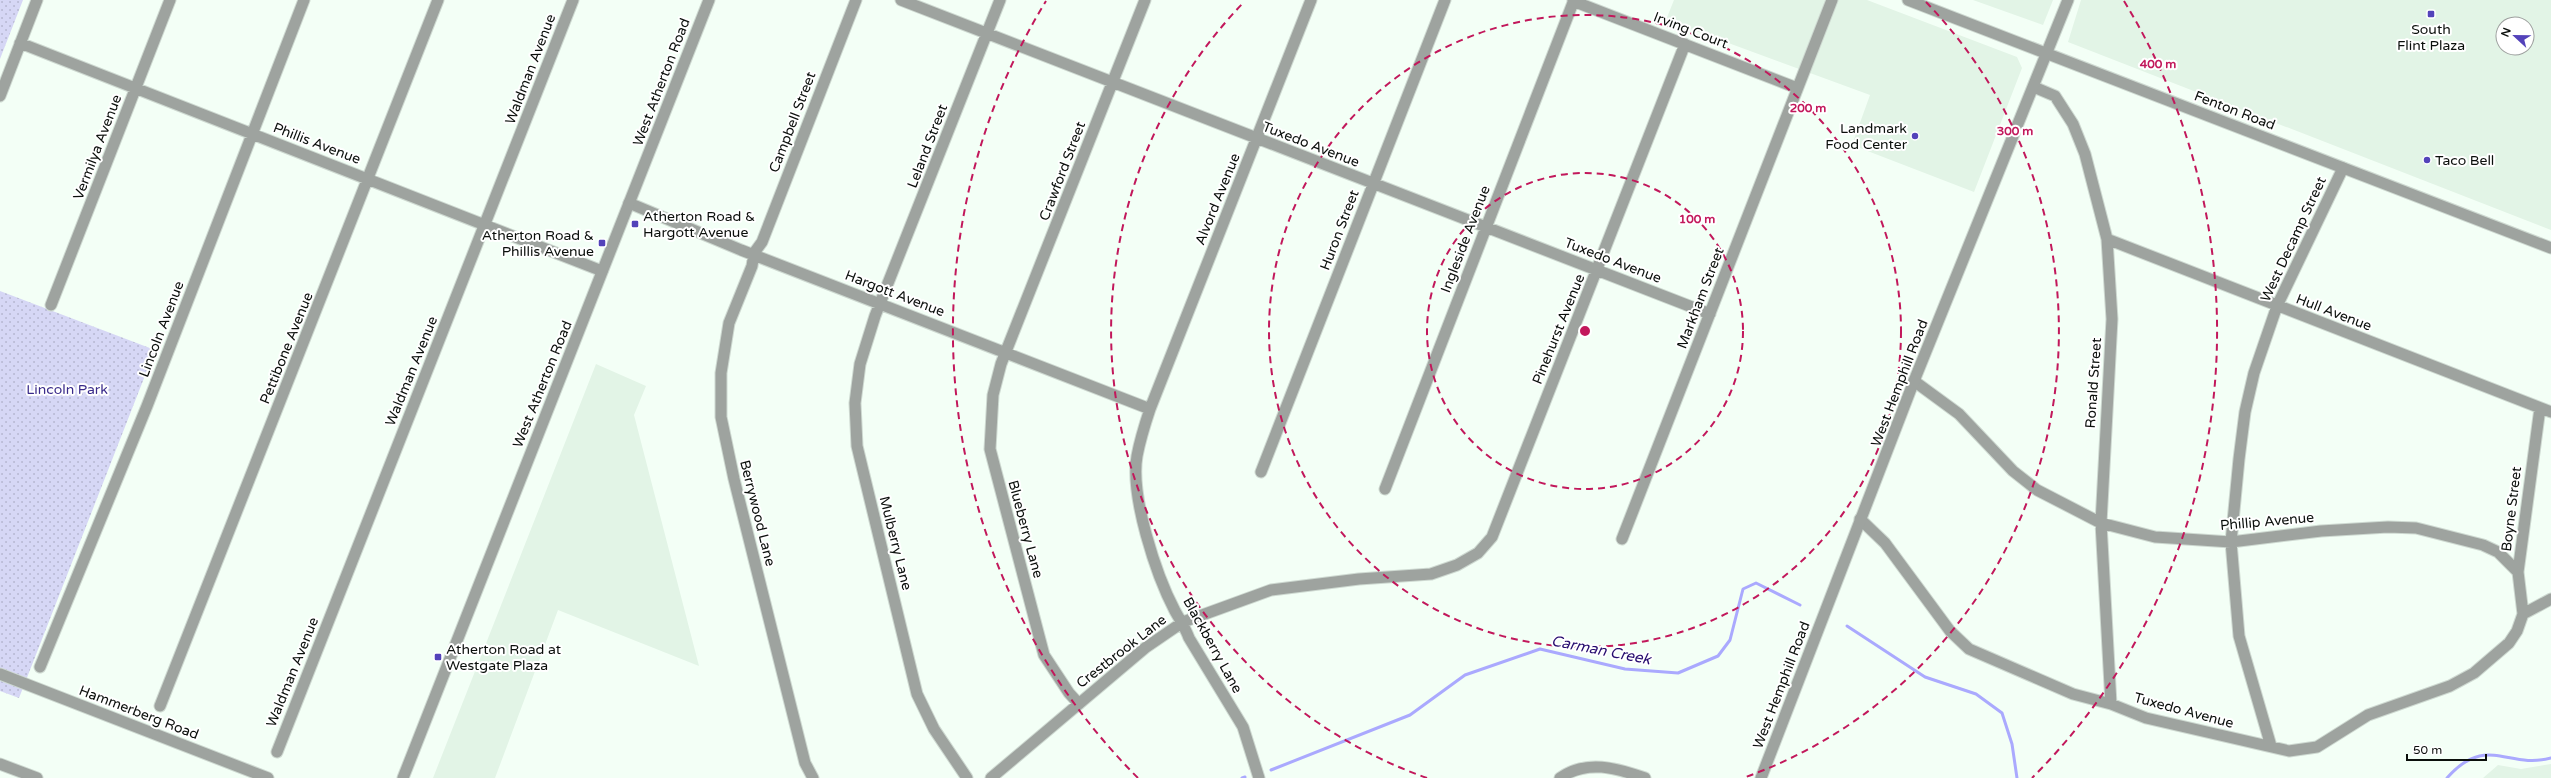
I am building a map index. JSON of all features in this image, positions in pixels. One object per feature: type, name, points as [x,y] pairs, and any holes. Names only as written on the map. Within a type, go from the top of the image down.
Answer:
[{"type":"street","points":[[0,96],[37,0]]},
{"type":"street","name":"Vermilya Avenue","points":[[51,305],[170,0]]},
{"type":"street","name":"Lincoln Avenue","points":[[40,667],[147,406],[304,0]]},
{"type":"street","name":"Pettibone Avenue","points":[[160,706],[438,0]]},
{"type":"street","name":"Waldman Avenue","points":[[277,752],[573,0]]},
{"type":"street","name":"West Atherton Road","points":[[403,778],[709,0]]},
{"type":"street","name":"Campbell Street","points":[[754,254],[762,242],[856,0]]},
{"type":"street","name":"Tuxedo Avenue","points":[[901,0],[1710,314]]},
{"type":"street","name":"Leland Street","points":[[881,304],[1000,0]]},
{"type":"street","name":"Crawford Street","points":[[1007,352],[1145,0]]},
{"type":"street","name":"Alvord Avenue","points":[[1150,409],[1311,0]]},
{"type":"street","name":"Huron Street","points":[[1261,472],[1445,0]]},
{"type":"street","name":"Irving Court","points":[[1573,0],[1797,88]]},
{"type":"street","name":"Ingleside Avenue","points":[[1385,489],[1573,0]]},
{"type":"street","name":"Markham Street","points":[[1622,539],[1832,0]]},
{"type":"street","name":"Fenton Road","points":[[1908,0],[2551,248]]},
{"type":"street","name":"West Hemphill Road","points":[[1761,778],[1914,381],[2068,0]]},
{"type":"street","name":"Phillis Avenue","points":[[20,43],[602,271]]},
{"type":"street","name":"Pinehurst Avenue","points":[[1457,566],[1478,553],[1492,537],[1598,270],[1685,44]]},
{"type":"street","name":"Ronald Street","points":[[2034,87],[2055,96],[2073,124],[2085,154],[2108,239],[2112,319],[2101,523],[2112,704]]},
{"type":"street","name":"West Decamp Street","points":[[2271,746],[2239,636],[2231,542],[2245,412],[2254,373],[2277,306],[2343,168]]},
{"type":"street","name":"Hargott Avenue","points":[[629,203],[754,254],[1150,409]]},
{"type":"street","name":"Hull Avenue","points":[[2108,239],[2551,412]]},
{"type":"street","name":"Berrywood Lane","points":[[754,254],[752,266],[729,323],[721,373],[721,417],[734,479],[803,756],[813,778]]},
{"type":"street","name":"Mulberry Lane","points":[[881,304],[860,364],[855,403],[857,446],[917,694],[934,729],[967,778]]},
{"type":"street","name":"Blueberry Lane","points":[[1007,352],[1001,364],[993,395],[990,450],[1044,655],[1069,693],[1080,704]]},
{"type":"street","name":"Phillip Avenue","points":[[1914,381],[1959,414],[2013,471],[2037,490],[2101,523],[2155,537],[2231,542],[2321,531],[2388,527],[2416,528],[2438,532],[2498,552],[2518,572]]},
{"type":"street","name":"Boyne Street","points":[[2523,614],[2518,572],[2540,408]]},
{"type":"street","name":"Blackberry Lane","points":[[1150,409],[1137,457],[1138,494],[1147,539],[1175,611],[1183,622],[1189,638],[1243,727],[1259,778]]},
{"type":"street","name":"Tuxedo Avenue","points":[[1860,519],[1885,543],[1950,631],[1968,649],[2073,694],[2112,704],[2146,718],[2288,751],[2318,747],[2368,715],[2450,686],[2474,674],[2508,643],[2517,631],[2523,614]]},
{"type":"street","name":"Crestbrook Lane","points":[[991,778],[1145,648],[1183,622],[1271,590],[1359,579],[1431,574],[1457,566]]},
{"type":"street","points":[[2523,614],[2551,599]]},
{"type":"street","name":"Hammerberg Road","points":[[0,674],[268,778]]},
{"type":"street","points":[[1560,778],[1568,773],[1585,767],[1601,766],[1620,769],[1645,778]]},
{"type":"street","points":[[1,768],[37,778]]},
{"type":"shaded area","points":[[1674,0],[1867,0],[2017,57],[2022,68],[1974,192],[1852,145],[1870,95],[1666,20]]},
{"type":"shaded area","points":[[1973,0],[2053,0],[2043,25]]},
{"type":"shaded area","name":"South Flint Plaza","points":[[2081,0],[2551,0],[2551,230],[2068,42]]},
{"type":"shaded area","points":[[596,364],[646,386],[634,415],[699,666],[558,610],[495,778],[433,778]]},
{"type":"shaded area","points":[[2551,764],[2551,778],[2483,778],[2498,765],[2521,769]]},
{"type":"green space","points":[[0,0],[23,0],[0,59]]},
{"type":"green space","name":"Lincoln Park","points":[[0,291],[155,350],[19,698],[0,691]]},
{"type":"waterway","name":"Carman Creek","points":[[1271,770],[1410,715],[1465,675],[1540,649],[1625,669],[1678,673],[1718,656],[1730,640],[1743,589],[1756,583],[1800,605]]},
{"type":"waterway","name":"Carman Creek","points":[[1847,626],[1925,677],[1976,694],[2002,713],[2012,744],[2017,778]]},
{"type":"waterway","name":"Carman Creek","points":[[2447,778],[2461,765],[2474,758],[2486,755],[2522,760],[2551,758]]},
{"type":"place","name":"South Flint Plaza","points":[[2431,14]]},
{"type":"place","name":"Landmark Food Center","points":[[1915,136]]},
{"type":"place","name":"Taco Bell","points":[[2427,160]]},
{"type":"place","name":"Atherton Road & Hargott Avenue","points":[[635,224]]},
{"type":"place","name":"Atherton Road & Phillis Avenue","points":[[602,243]]},
{"type":"place","name":"Atherton Road at Westgate Plaza","points":[[438,657]]}]
